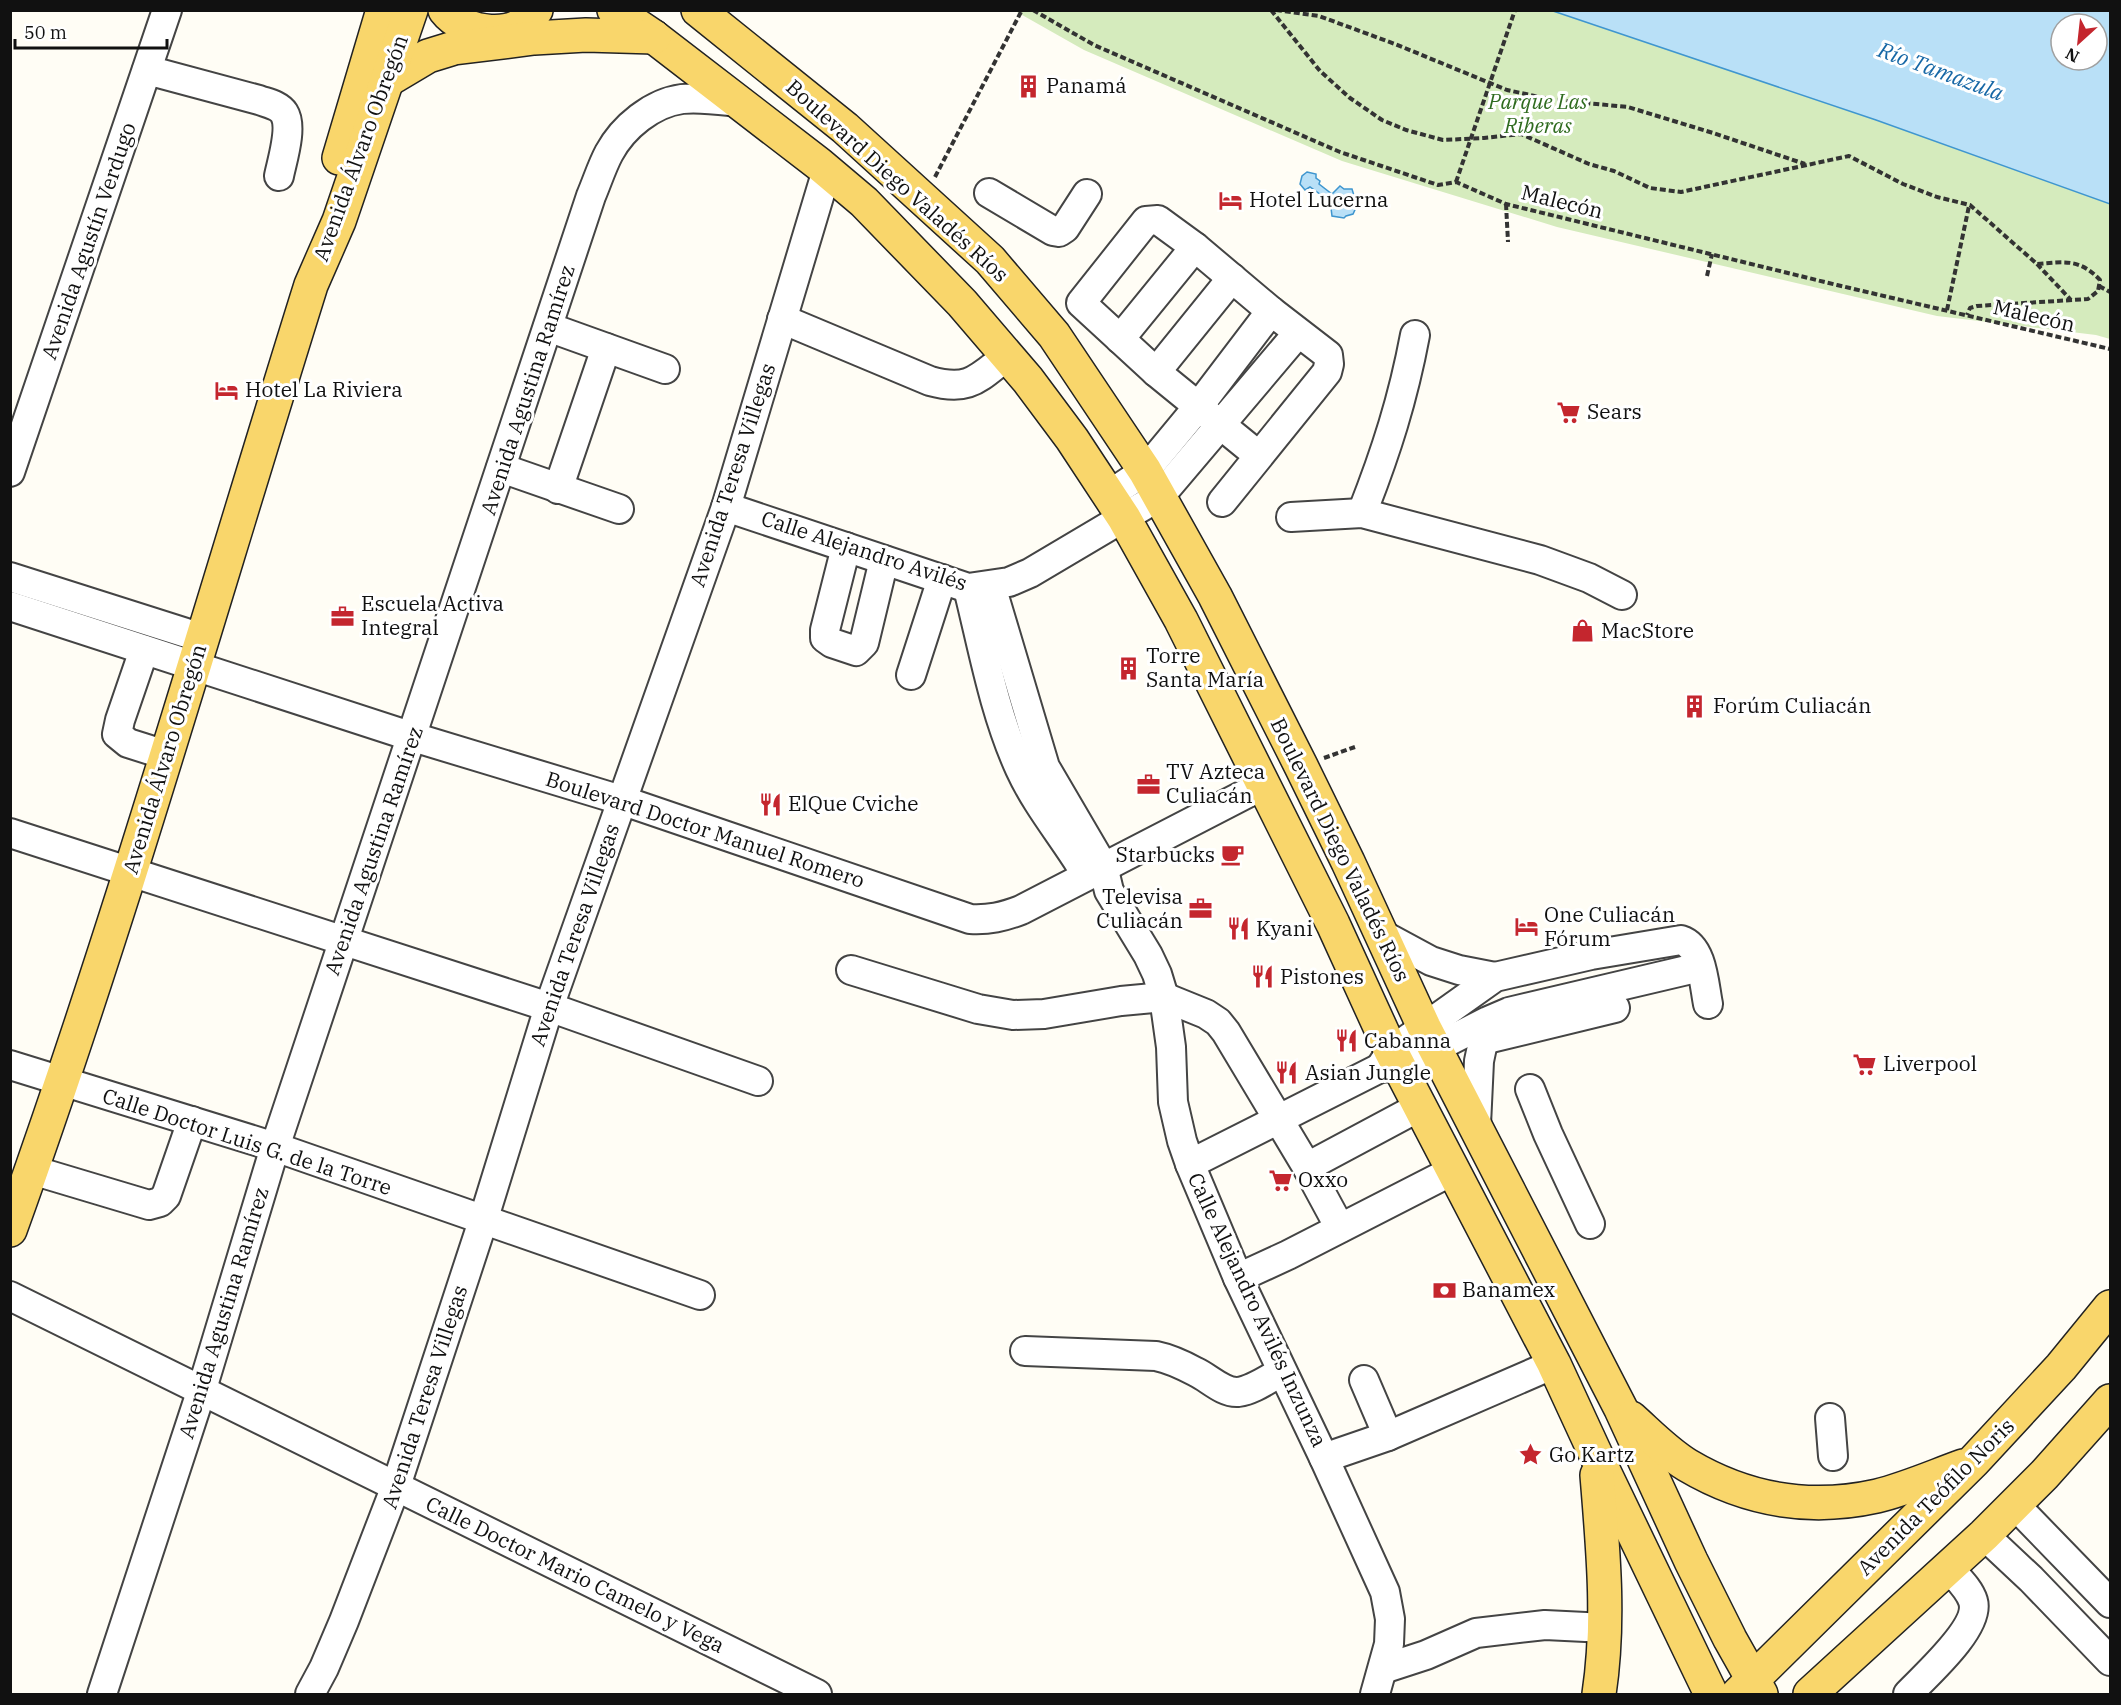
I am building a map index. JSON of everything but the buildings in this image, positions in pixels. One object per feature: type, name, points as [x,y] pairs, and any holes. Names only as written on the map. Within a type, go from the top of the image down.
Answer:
[{"type":"main road","name":"Avenida Álvaro Obregón","points":[[311,285],[315,250],[323,215],[360,82],[383,10]]},
{"type":"main road","name":"Avenida Álvaro Obregón","points":[[10,1230],[62,1082],[131,872],[311,285],[339,221],[411,10]]},
{"type":"main road","points":[[445,10],[450,17],[466,26],[495,32],[525,23],[536,10]]},
{"type":"main road","name":"Boulevard Diego Valadés Ríos","points":[[614,10],[654,37],[827,170],[864,202],[962,303],[1007,356],[1072,439],[1116,506],[1181,620],[1333,924],[1390,1062],[1421,1106],[1554,1364],[1711,1695]]},
{"type":"main road","name":"Boulevard Diego Valadés Ríos","points":[[698,10],[836,121],[998,268],[1053,335],[1153,484],[1215,596],[1291,746],[1348,862],[1429,1038],[1621,1409],[1730,1639],[1751,1690]]},
{"type":"main road","points":[[387,81],[428,56],[454,48],[534,38],[654,37]]},
{"type":"main road","name":"Avenida Teófilo Noris","points":[[1751,1690],[1973,1462],[2061,1367],[2110,1307]]},
{"type":"main road","points":[[1621,1409],[1686,1464],[1717,1481],[1760,1497],[1803,1502],[1841,1502],[1878,1496],[1973,1462]]},
{"type":"main road","points":[[1810,1695],[1984,1535],[2107,1411]]},
{"type":"main road","points":[[1596,1455],[1606,1628],[1605,1657],[1599,1695]]},
{"type":"street","name":"Avenida Agustín Verdugo","points":[[10,472],[167,10]]},
{"type":"street","points":[[147,69],[275,105],[284,113],[287,123],[279,176]]},
{"type":"street","name":"Avenida Agustina Ramírez","points":[[102,1695],[202,1389],[275,1147],[591,196],[617,140],[639,118],[654,108],[692,99],[738,102]]},
{"type":"street","name":"Avenida Teresa Villegas","points":[[310,1695],[340,1630],[396,1486],[483,1221],[549,1007],[726,507],[827,170]]},
{"type":"street","points":[[988,193],[1053,231],[1059,232],[1065,228],[1087,194]]},
{"type":"street","points":[[1053,335],[1146,220],[1158,220],[1196,247],[1271,311],[1328,355],[1327,372],[1222,502]]},
{"type":"street","points":[[1120,339],[1196,247]]},
{"type":"street","points":[[1156,372],[1232,278]]},
{"type":"street","points":[[1081,303],[1156,372],[1259,456]]},
{"type":"street","points":[[1153,484],[1198,407],[1271,311]]},
{"type":"street","points":[[782,319],[930,381],[949,386],[963,385],[977,378],[1007,356]]},
{"type":"street","points":[[548,327],[665,369]]},
{"type":"street","points":[[1153,484],[1221,426],[1298,333]]},
{"type":"street","points":[[1362,513],[1386,452],[1400,407],[1416,335]]},
{"type":"street","points":[[558,489],[606,348]]},
{"type":"street","points":[[501,468],[619,509]]},
{"type":"street","name":"Calle Alejandro Avilés","points":[[726,507],[884,560],[967,584],[1009,582],[1030,573],[1116,506],[1153,484]]},
{"type":"street","points":[[1291,517],[1362,513],[1540,560],[1589,578],[1622,595]]},
{"type":"street","points":[[846,547],[825,630],[825,638],[832,643],[856,651],[864,643],[884,560]]},
{"type":"street","name":"Boulevard Doctor Manuel Romero","points":[[10,577],[413,737],[621,800],[970,919],[987,920],[1002,917],[1100,878],[1263,785]]},
{"type":"street","points":[[911,675],[967,584]]},
{"type":"street","name":"Calle Alejandro Avilés Inzunza","points":[[967,584],[1051,778],[1100,878],[1148,955],[1157,974],[1164,997],[1171,1047],[1173,1102],[1190,1164],[1238,1278],[1324,1458],[1384,1592],[1390,1620],[1389,1644],[1379,1682]]},
{"type":"street","name":"Boulevard Doctor Manuel Romero","points":[[10,606],[144,650],[198,652]]},
{"type":"street","points":[[144,650],[117,734],[128,743],[166,755]]},
{"type":"street","points":[[10,833],[549,1007],[758,1081]]},
{"type":"street","points":[[1381,934],[1431,961],[1459,970],[1495,977],[1591,955],[1681,940],[1691,945],[1704,986],[1587,1005],[1509,1012],[1486,1030],[1429,1038]]},
{"type":"street","points":[[851,970],[978,1009],[1013,1015],[1044,1014],[1121,1001],[1164,997],[1206,1014],[1226,1032],[1340,1228]]},
{"type":"street","points":[[1190,1164],[1390,1062],[1429,1038],[1495,977]]},
{"type":"street","points":[[1476,1125],[1479,1061],[1486,1030]]},
{"type":"street","name":"Calle Doctor Luis G. de la Torre","points":[[10,1065],[275,1147],[700,1295]]},
{"type":"street","points":[[1530,1089],[1548,1134],[1590,1224]]},
{"type":"street","points":[[1306,1167],[1421,1106]]},
{"type":"street","points":[[32,1170],[148,1205],[160,1202],[166,1196],[192,1121]]},
{"type":"street","points":[[1238,1278],[1454,1170]]},
{"type":"street","name":"Calle Doctor Mario Camelo y Vega","points":[[10,1296],[202,1389],[816,1695]]},
{"type":"street","points":[[1025,1351],[1156,1356],[1170,1359],[1198,1372],[1225,1390],[1237,1392],[1250,1389],[1281,1372]]},
{"type":"street","points":[[1324,1458],[1388,1436],[1554,1364]]},
{"type":"street","points":[[1364,1380],[1388,1436]]},
{"type":"street","points":[[1830,1418],[1833,1456]]},
{"type":"street","points":[[2013,1504],[2110,1603]]},
{"type":"street","points":[[1984,1535],[2110,1661]]},
{"type":"street","points":[[2020,1569],[2051,1542]]},
{"type":"street","points":[[1908,1695],[1962,1635],[1972,1616],[1974,1602],[1948,1567]]},
{"type":"street","points":[[1379,1682],[1426,1655],[1476,1633],[1545,1625],[1606,1628]]},
{"type":"path","points":[[924,199],[1022,10]]},
{"type":"path","name":"Malecón","points":[[1033,10],[1094,45],[1340,152],[1438,185],[1456,182],[1506,204],[2110,349]]},
{"type":"path","points":[[1271,10],[1320,71],[1350,98],[1382,120],[1406,130],[1443,140],[1521,134],[1650,188],[1681,192],[1849,156],[1928,194],[1970,205],[2037,264],[2071,300]]},
{"type":"path","points":[[1276,10],[1319,16],[1507,90],[1554,100],[1628,107],[1805,164]]},
{"type":"path","points":[[1456,182],[1515,10]]},
{"type":"path","points":[[1506,204],[1508,242]]},
{"type":"path","points":[[1947,310],[1970,205]]},
{"type":"path","points":[[1707,276],[1712,254]]},
{"type":"path","points":[[1967,315],[1970,308],[1977,306],[2088,299],[2098,291],[2100,280],[2089,268],[2068,261],[2037,264]]},
{"type":"path","points":[[2099,286],[2110,292]]},
{"type":"green space","name":"Parque Las Riberas","points":[[1015,11],[1553,11],[1876,120],[2110,204],[2110,339],[2096,335],[1937,316],[1557,227],[1342,161],[1084,50]]},
{"type":"water","name":"Río Tamazula","points":[[1553,11],[2110,11],[2110,204],[1876,120]]},
{"type":"water","points":[[1307,172],[1316,174],[1316,178],[1320,181],[1319,184],[1332,194],[1340,186],[1344,189],[1352,189],[1355,199],[1359,201],[1353,214],[1344,218],[1332,216],[1331,208],[1326,204],[1328,200],[1310,187],[1305,190],[1300,184],[1302,176]]},
{"type":"place","name":"Panamá","points":[[1028,86]]},
{"type":"place","name":"Hotel Lucerna","points":[[1231,200]]},
{"type":"place","name":"Hotel La Riviera","points":[[227,390]]},
{"type":"place","name":"Sears","points":[[1569,412]]},
{"type":"place","name":"Escuela Activa Integral","points":[[343,616]]},
{"type":"place","name":"MacStore","points":[[1583,631]]},
{"type":"place","name":"Torre Santa María","points":[[1128,668]]},
{"type":"place","name":"Forúm Culiacán","points":[[1695,706]]},
{"type":"place","name":"TV Azteca Culiacán","points":[[1148,784]]},
{"type":"place","name":"ElQue Cviche","points":[[770,804]]},
{"type":"place","name":"Starbucks","points":[[1233,855]]},
{"type":"place","name":"Televisa Culiacán","points":[[1201,909]]},
{"type":"place","name":"One Culiacán Fórum","points":[[1526,927]]},
{"type":"place","name":"Kyani","points":[[1238,929]]},
{"type":"place","name":"Pistones","points":[[1262,977]]},
{"type":"place","name":"Cabanna","points":[[1346,1041]]},
{"type":"place","name":"Liverpool","points":[[1865,1064]]},
{"type":"place","name":"Asian Jungle","points":[[1287,1073]]},
{"type":"place","name":"Oxxo","points":[[1280,1180]]},
{"type":"place","name":"Banamex","points":[[1444,1290]]},
{"type":"place","name":"Go Kartz","points":[[1531,1455]]}]
